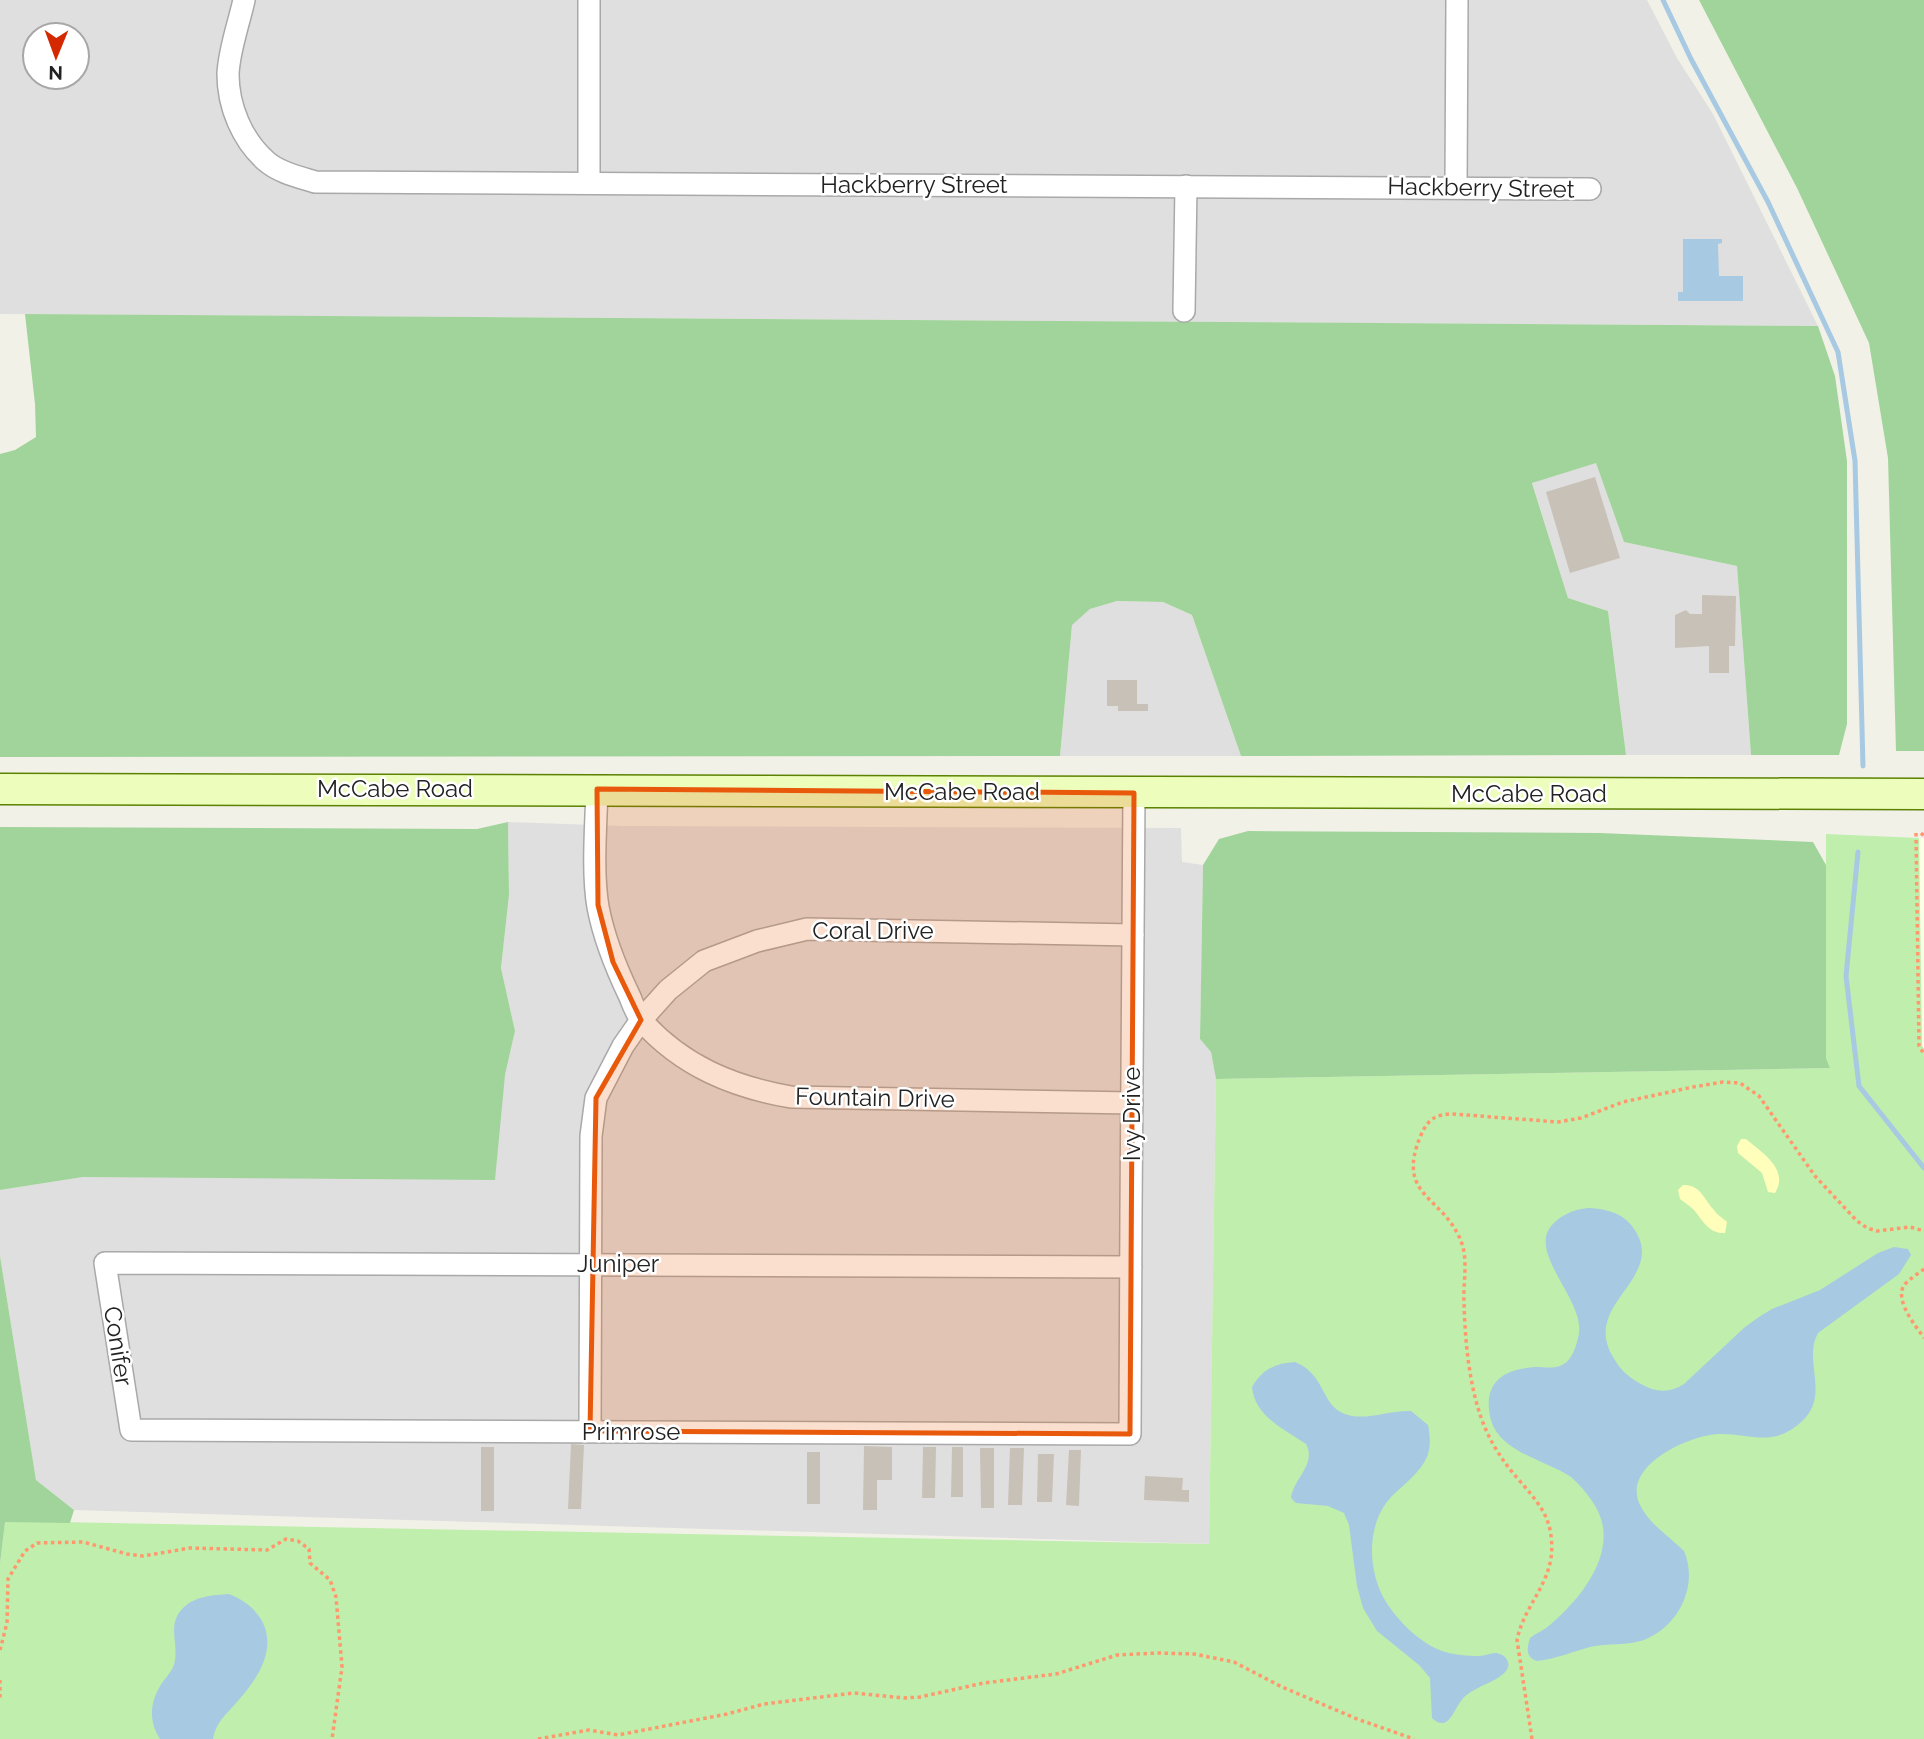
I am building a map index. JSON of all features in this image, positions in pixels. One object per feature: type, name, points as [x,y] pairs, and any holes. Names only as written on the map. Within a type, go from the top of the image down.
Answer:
[{"type":"street","name":"Hackberry Street","points":[[244,0],[228,72],[230,99],[236,118],[250,143],[267,162],[315,182],[1590,188]]},
{"type":"street","points":[[589,0],[589,183]]},
{"type":"street","points":[[1456,187],[1457,0]]},
{"type":"street","points":[[1184,311],[1186,186]]},
{"type":"street","name":"McCabe Road","points":[[0,789],[1924,794]]},
{"type":"street","points":[[597,789],[598,905],[613,962],[640,1020]]},
{"type":"street","name":"Ivy Drive","points":[[1130,1434],[1134,793]]},
{"type":"street","name":"Coral Drive","points":[[590,1431],[592,1136],[596,1098],[640,1020],[668,990],[704,961],[757,941],[807,929],[1133,935]]},
{"type":"street","name":"Fountain Drive","points":[[640,1020],[683,1058],[718,1077],[754,1091],[791,1097],[1132,1102]]},
{"type":"street","name":"Juniper","points":[[105,1263],[1131,1267]]},
{"type":"street","name":"Conifer","points":[[105,1263],[131,1430]]},
{"type":"street","name":"Primrose","points":[[131,1430],[1130,1434]]},
{"type":"path","points":[[1921,834],[1919,1046],[1924,1054]]},
{"type":"path","points":[[1532,1739],[1517,1640],[1547,1573],[1550,1530],[1539,1506],[1500,1455],[1481,1415],[1472,1376],[1465,1324],[1463,1245],[1444,1213],[1418,1189],[1414,1180],[1416,1149],[1426,1124],[1437,1115],[1453,1114],[1558,1122],[1581,1118],[1623,1102],[1723,1082],[1740,1083],[1759,1096],[1815,1177],[1857,1221],[1877,1231],[1910,1227],[1924,1231]]},
{"type":"path","points":[[1924,1269],[1905,1284],[1902,1292],[1903,1302],[1924,1338]]},
{"type":"path","points":[[0,1650],[7,1628],[8,1579],[25,1551],[37,1543],[83,1542],[127,1555],[143,1556],[190,1548],[267,1550],[286,1539],[298,1541],[309,1549],[310,1563],[330,1580],[335,1597],[342,1667],[332,1739]]},
{"type":"path","points":[[538,1739],[589,1730],[618,1735],[764,1704],[854,1693],[920,1697],[984,1683],[1056,1674],[1117,1655],[1157,1653],[1194,1654],[1234,1662],[1282,1688],[1415,1739]]},
{"type":"path","points":[[0,1680],[0,1701]]},
{"type":"highlighted area","points":[[597,789],[1134,793],[1130,1434],[590,1431],[596,1098],[641,1020],[613,962],[598,905]]},
{"type":"shaded area","points":[[0,0],[1647,0],[1677,58],[1713,114],[1818,326],[0,314]]},
{"type":"shaded area","points":[[1596,462],[1624,542],[1737,566],[1751,755],[1626,755],[1608,611],[1568,598],[1532,482]]},
{"type":"shaded area","points":[[1117,601],[1163,602],[1192,615],[1241,756],[1060,756],[1072,624],[1090,609]]},
{"type":"shaded area","points":[[508,822],[625,826],[1181,828],[1182,862],[1203,865],[1200,1039],[1211,1052],[1216,1079],[1209,1544],[74,1510],[36,1480],[0,1256],[0,1190],[83,1177],[505,1075],[515,1031],[501,968],[509,895]]},
{"type":"shaded area","points":[[1919,838],[1924,838],[1924,1049],[1922,1046]]},
{"type":"green space","points":[[1699,0],[1924,0],[1924,751],[1896,751],[1888,458],[1869,343],[1797,188]]},
{"type":"green space","points":[[25,314],[1818,326],[1835,376],[1847,461],[1847,724],[1839,755],[1751,755],[1737,566],[1624,542],[1596,463],[1532,483],[1568,598],[1608,611],[1626,755],[1241,756],[1192,615],[1163,602],[1117,601],[1090,609],[1072,625],[1060,756],[0,757],[0,454],[15,450],[36,437]]},
{"type":"green space","points":[[508,822],[509,895],[501,968],[515,1031],[505,1075],[495,1180],[83,1177],[0,1190],[0,827],[477,829]]},
{"type":"green space","points":[[1248,831],[1600,833],[1813,842],[1826,865],[1826,1058],[1830,1068],[1216,1079],[1211,1052],[1200,1039],[1203,865],[1219,839]]},
{"type":"green space","points":[[1826,834],[1919,838],[1924,1049],[1924,1739],[0,1739],[0,1564],[5,1521],[1209,1544],[1216,1079],[1830,1068],[1826,1058]]},
{"type":"green space","points":[[0,1256],[36,1480],[74,1510],[70,1523],[5,1522],[0,1564]]},
{"type":"sand","points":[[1741,1139],[1746,1139],[1772,1162],[1779,1176],[1775,1193],[1768,1192],[1762,1173],[1738,1153],[1737,1146]]},
{"type":"sand","points":[[1683,1185],[1698,1190],[1727,1222],[1725,1233],[1711,1229],[1680,1199],[1678,1190]]},
{"type":"water","points":[[1683,239],[1722,239],[1722,243],[1718,244],[1719,276],[1743,276],[1743,301],[1678,301],[1678,292],[1683,292]]},
{"type":"water","points":[[1575,1210],[1607,1210],[1623,1217],[1632,1226],[1641,1244],[1641,1261],[1615,1305],[1608,1321],[1606,1338],[1613,1357],[1624,1372],[1639,1383],[1656,1390],[1673,1389],[1684,1384],[1745,1327],[1772,1309],[1820,1290],[1878,1253],[1894,1247],[1908,1249],[1911,1255],[1899,1274],[1818,1333],[1813,1355],[1816,1390],[1814,1401],[1809,1413],[1800,1423],[1789,1431],[1770,1437],[1719,1434],[1691,1440],[1661,1455],[1640,1478],[1637,1491],[1640,1505],[1654,1524],[1684,1551],[1688,1564],[1687,1591],[1676,1615],[1667,1626],[1637,1642],[1590,1647],[1537,1661],[1529,1655],[1530,1638],[1564,1612],[1588,1583],[1602,1551],[1604,1534],[1601,1517],[1580,1485],[1571,1477],[1523,1453],[1502,1438],[1494,1428],[1490,1416],[1490,1394],[1493,1386],[1506,1374],[1525,1368],[1559,1366],[1572,1356],[1579,1333],[1578,1319],[1550,1260],[1546,1246],[1547,1233],[1563,1216]]},
{"type":"water","points":[[1295,1362],[1314,1376],[1328,1400],[1341,1413],[1359,1417],[1411,1411],[1428,1425],[1430,1445],[1424,1463],[1391,1497],[1377,1520],[1372,1548],[1375,1576],[1386,1602],[1418,1637],[1446,1652],[1481,1656],[1498,1653],[1505,1657],[1508,1663],[1508,1668],[1500,1677],[1464,1697],[1446,1722],[1438,1722],[1432,1718],[1430,1678],[1419,1665],[1377,1631],[1363,1608],[1357,1586],[1349,1525],[1344,1513],[1328,1506],[1296,1503],[1291,1498],[1307,1465],[1309,1451],[1306,1444],[1264,1414],[1254,1397],[1252,1387],[1270,1368]]},
{"type":"water","points":[[229,1594],[255,1612],[266,1632],[266,1655],[257,1676],[219,1724],[213,1739],[160,1739],[152,1711],[158,1690],[174,1663],[175,1620],[188,1604],[211,1596]]},
{"type":"building","points":[[1595,477],[1620,558],[1570,573],[1546,492]]},
{"type":"building","points":[[1702,595],[1736,596],[1735,646],[1729,646],[1729,673],[1709,673],[1709,646],[1675,648],[1675,615],[1686,610],[1690,614],[1702,614]]},
{"type":"building","points":[[1107,680],[1137,680],[1137,704],[1148,704],[1148,711],[1118,711],[1118,706],[1107,706]]},
{"type":"building","points":[[571,1444],[584,1445],[581,1509],[568,1509]]},
{"type":"building","points":[[864,1446],[892,1447],[892,1480],[877,1480],[877,1510],[863,1510]]},
{"type":"building","points":[[481,1447],[494,1447],[494,1511],[481,1511]]},
{"type":"building","points":[[923,1447],[936,1447],[935,1498],[922,1498]]},
{"type":"building","points":[[952,1447],[963,1447],[963,1497],[951,1497]]},
{"type":"building","points":[[980,1448],[994,1448],[994,1508],[981,1508]]},
{"type":"building","points":[[1010,1448],[1024,1448],[1022,1505],[1008,1505]]},
{"type":"building","points":[[1069,1450],[1081,1450],[1079,1506],[1066,1505]]},
{"type":"building","points":[[807,1452],[820,1452],[820,1504],[807,1504]]},
{"type":"building","points":[[1038,1454],[1054,1454],[1052,1502],[1037,1502]]},
{"type":"building","points":[[1145,1476],[1183,1478],[1182,1490],[1189,1490],[1189,1502],[1144,1500]]},
{"type":"waterway","points":[[1663,0],[1691,59],[1768,202],[1838,352],[1855,461],[1863,766]]},
{"type":"waterway","points":[[1858,852],[1846,976],[1859,1086],[1924,1168]]}]
